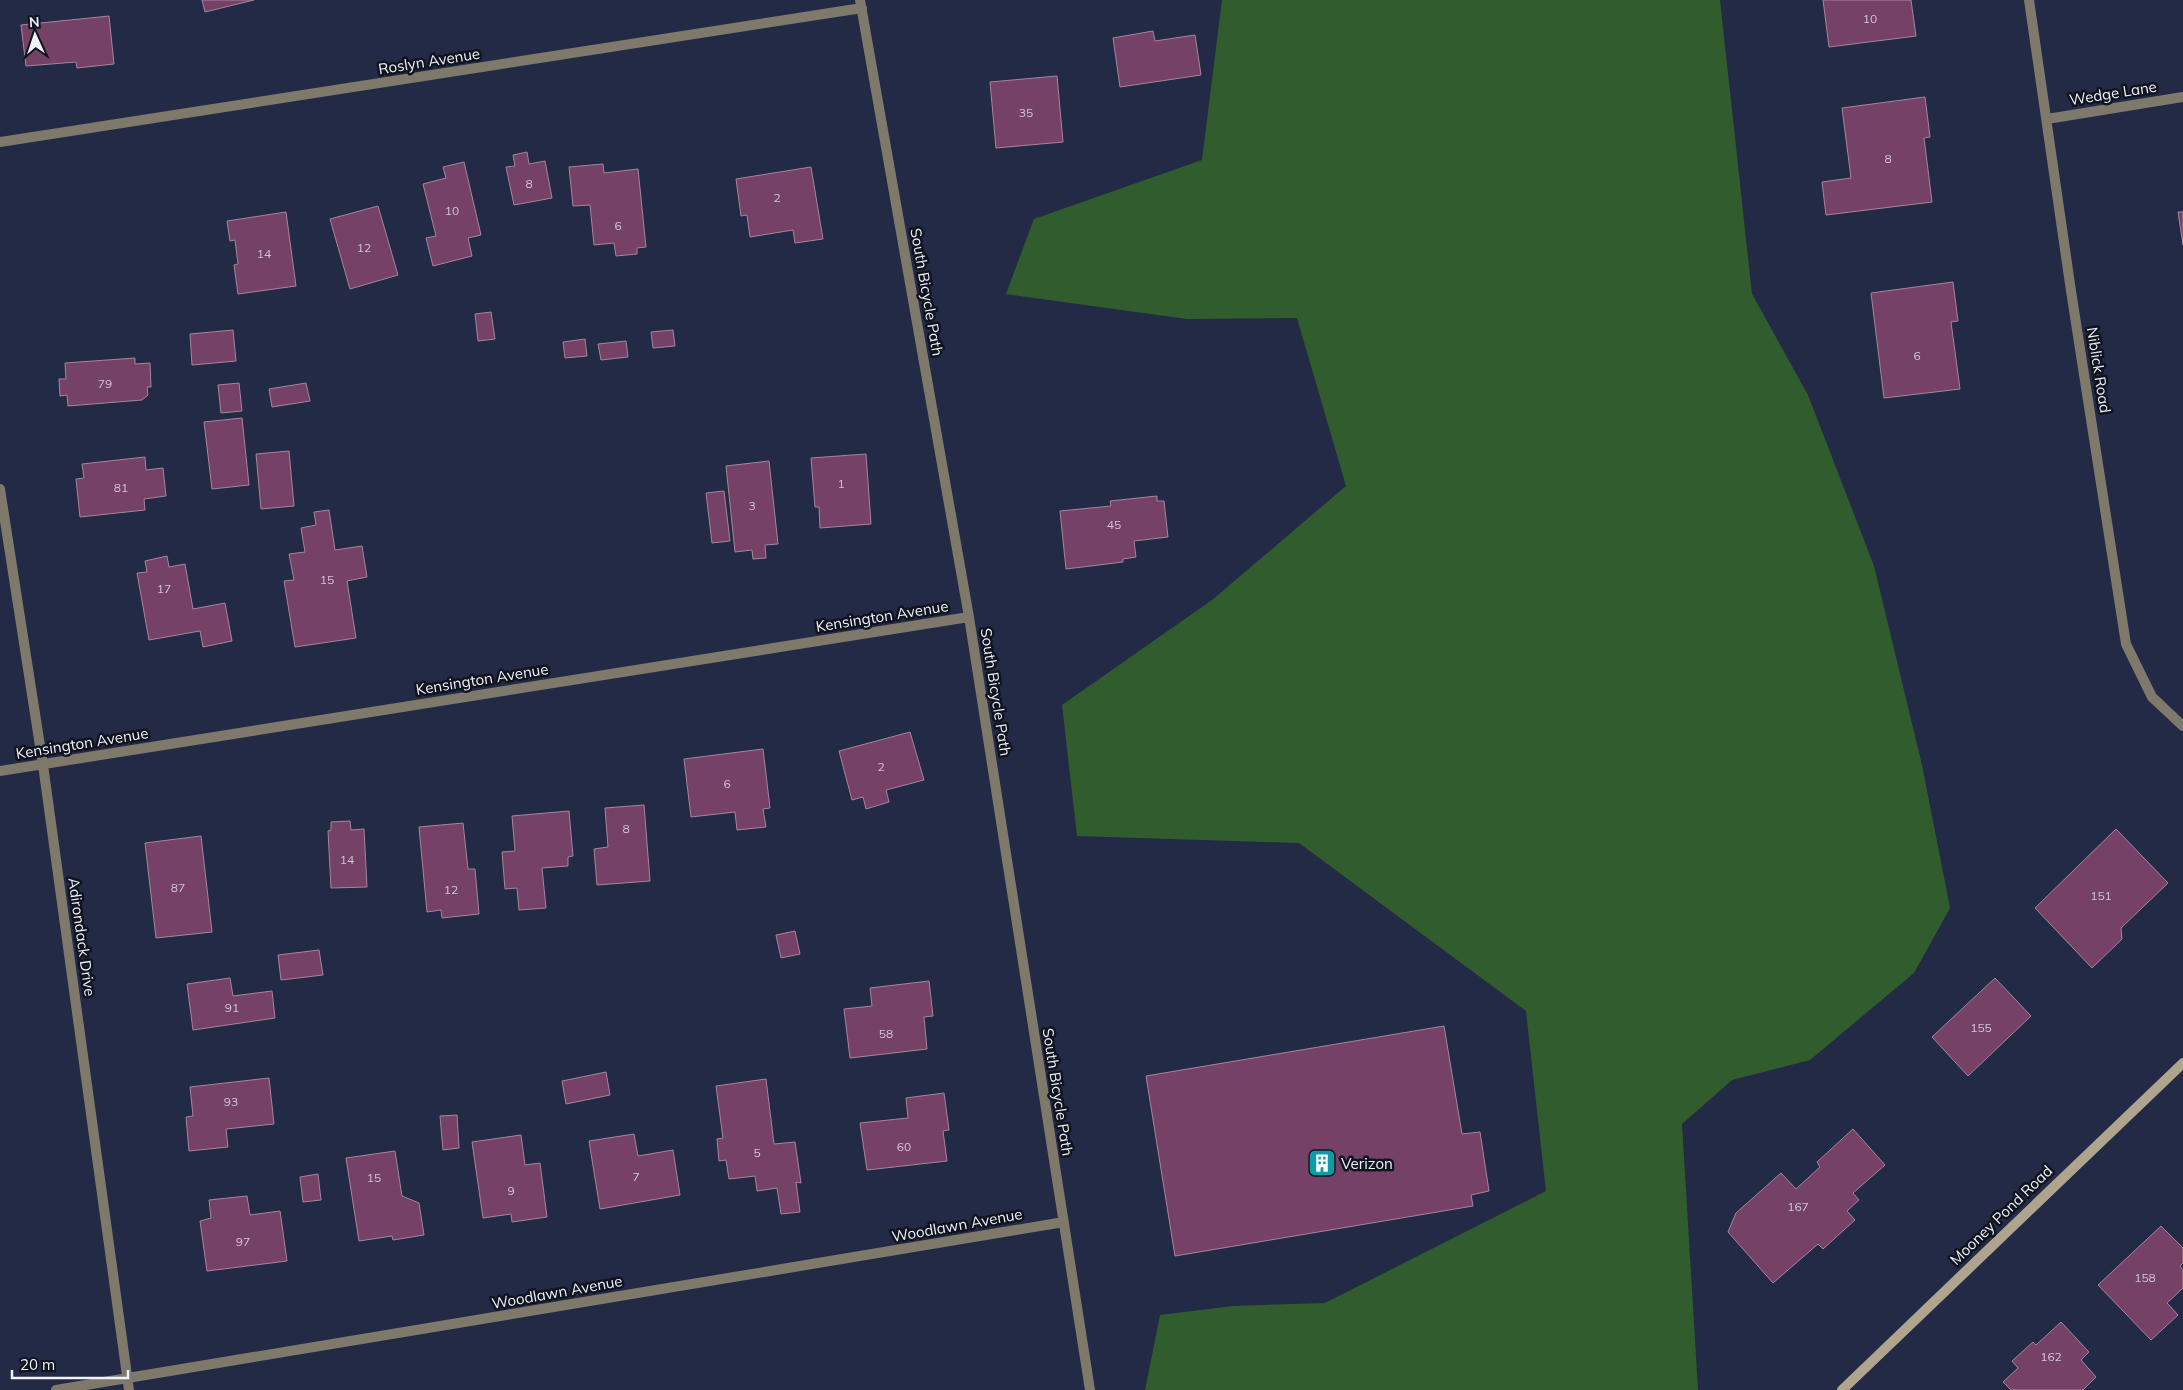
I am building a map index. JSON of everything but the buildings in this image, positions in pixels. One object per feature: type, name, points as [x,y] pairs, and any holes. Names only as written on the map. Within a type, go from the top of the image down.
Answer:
[{"type":"street","name":"Niblick Road","points":[[2029,0],[2071,291],[2126,644],[2152,697],[2183,726]]},
{"type":"street","name":"Roslyn Avenue","points":[[0,142],[861,4]]},
{"type":"street","name":"South Bicycle Path","points":[[861,4],[969,617],[1090,1390]]},
{"type":"street","name":"Wedge Lane","points":[[2047,119],[2183,97]]},
{"type":"street","name":"Adirondack Drive","points":[[0,489],[43,764],[129,1390]]},
{"type":"street","name":"Kensington Avenue","points":[[0,771],[969,617]]},
{"type":"street","name":"Mooney Pond Road","points":[[1842,1390],[2183,1063]]},
{"type":"street","name":"Woodlawn Avenue","points":[[56,1390],[1064,1222]]},
{"type":"green space","points":[[1222,0],[1720,0],[1752,294],[1808,395],[1874,566],[1922,765],[1950,908],[1914,973],[1810,1060],[1732,1080],[1682,1124],[1698,1390],[1145,1390],[1160,1315],[1233,1306],[1325,1303],[1546,1191],[1526,1011],[1299,843],[1077,836],[1062,705],[1212,600],[1346,486],[1297,318],[1187,319],[1006,294],[1034,219],[1202,160]]},
{"type":"place","name":"Verizon","points":[[1322,1163]]}]
